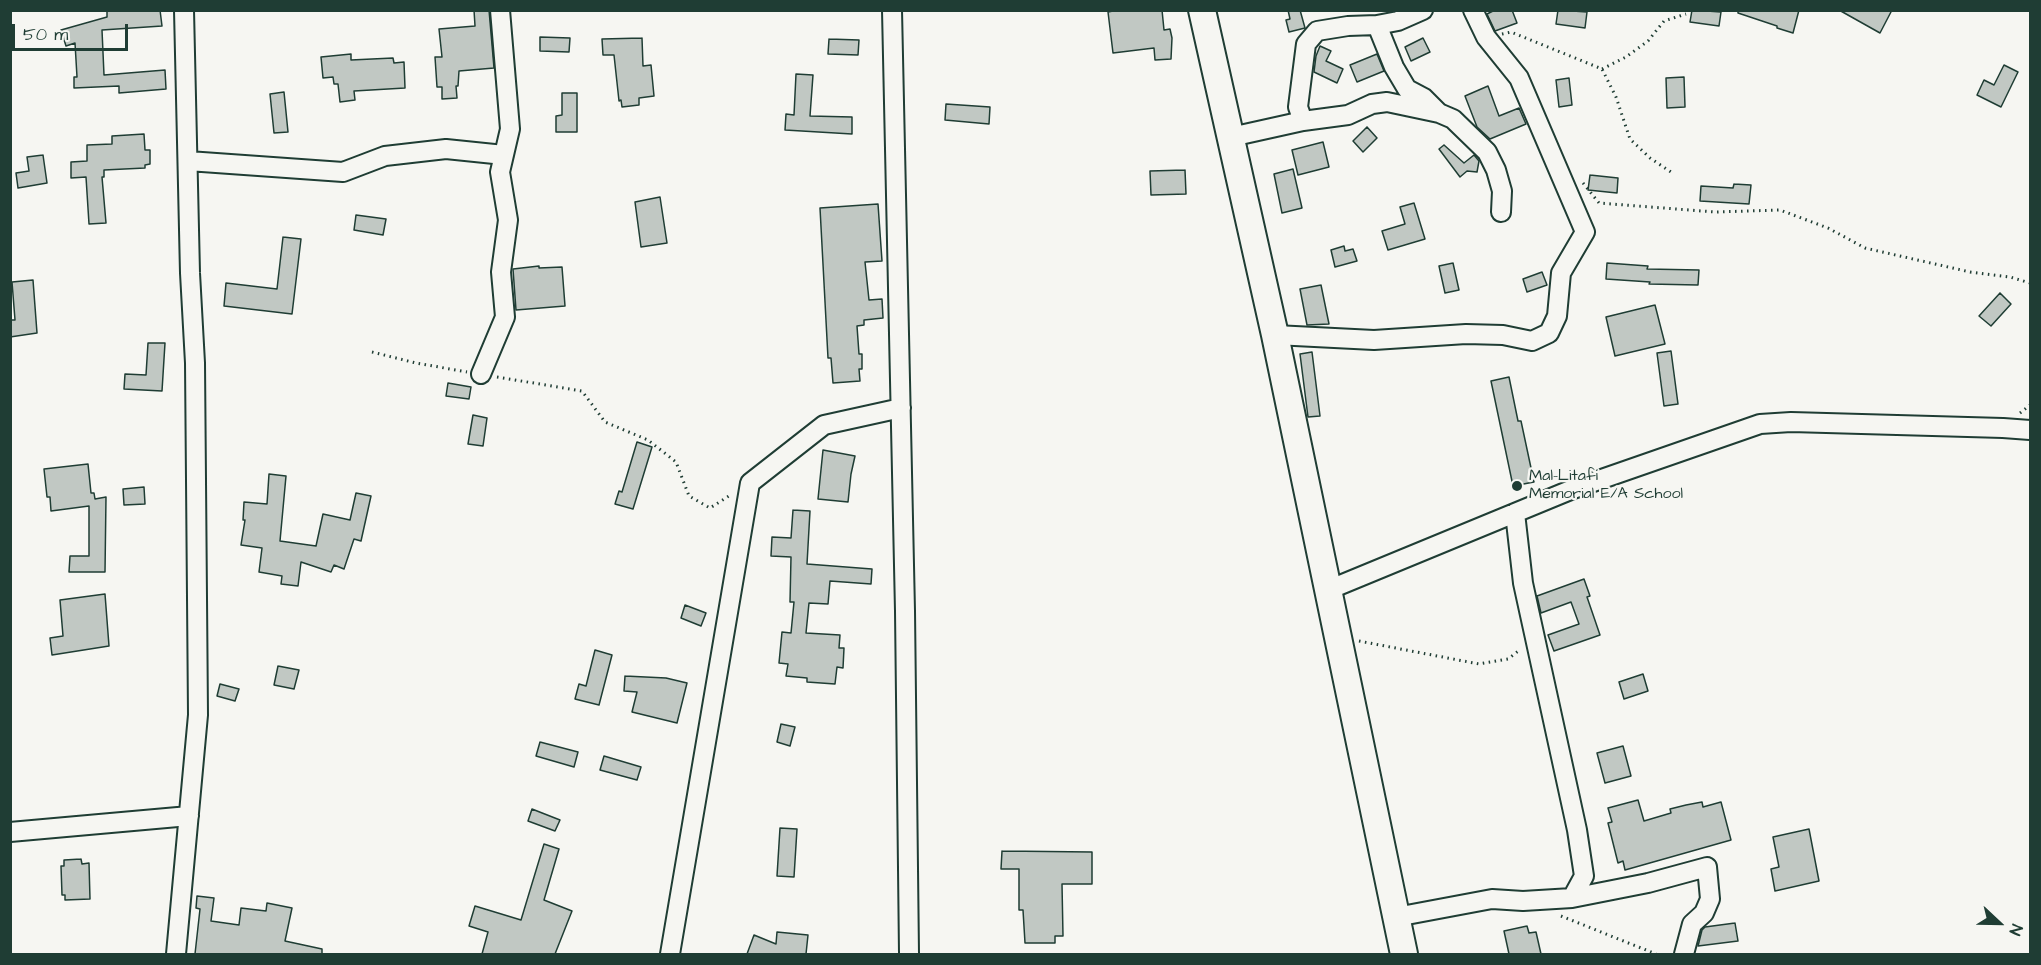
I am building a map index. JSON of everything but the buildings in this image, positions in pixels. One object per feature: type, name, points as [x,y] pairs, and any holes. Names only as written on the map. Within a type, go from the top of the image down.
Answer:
[{"type":"main road","points":[[1203,10],[1275,334],[1404,954]]},
{"type":"street","points":[[176,954],[198,703],[195,363],[190,273],[184,10]]},
{"type":"street","points":[[481,374],[505,317],[501,272],[508,220],[500,172],[510,129],[500,10]]},
{"type":"street","points":[[892,10],[901,408],[909,954]]},
{"type":"street","points":[[1303,121],[1298,107],[1306,44],[1317,31],[1398,21],[1423,10]]},
{"type":"street","points":[[1275,334],[1374,340],[1466,334],[1503,335],[1532,341],[1549,333],[1557,316],[1561,273],[1585,232],[1519,78],[1486,37],[1473,10]]},
{"type":"street","points":[[1377,25],[1394,67],[1407,89],[1424,98],[1439,114]]},
{"type":"street","points":[[1231,137],[1303,121],[1348,115],[1372,104],[1387,102],[1439,114],[1453,119],[1487,152],[1496,170],[1502,191],[1501,212]]},
{"type":"street","points":[[188,161],[343,172],[386,156],[446,149],[504,155]]},
{"type":"street","points":[[670,954],[750,483],[824,425],[901,408]]},
{"type":"street","points":[[1328,590],[1573,489],[1760,424],[1791,422],[2031,430]]},
{"type":"street","points":[[1515,513],[1523,583],[1577,830],[1584,876],[1572,898]]},
{"type":"street","points":[[10,832],[189,816]]},
{"type":"street","points":[[1396,917],[1492,899],[1523,901],[1572,898],[1648,883],[1707,867],[1710,899],[1704,913],[1692,924],[1684,954]]},
{"type":"path","points":[[1602,69],[1626,57],[1647,41],[1664,21],[1686,14]]},
{"type":"path","points":[[1486,37],[1511,32],[1602,69],[1616,97],[1630,139],[1650,158],[1674,174]]},
{"type":"path","points":[[1579,178],[1599,203],[1715,212],[1780,210],[1828,228],[1865,248],[1970,272],[2010,277],[2031,283]]},
{"type":"path","points":[[372,352],[416,363],[582,391],[605,422],[648,440],[676,462],[689,496],[710,508],[750,483]]},
{"type":"path","points":[[1338,638],[1479,664],[1508,659],[1534,639]]},
{"type":"path","points":[[1554,913],[1656,954]]},
{"type":"place","name":"Mal-Litafi Memorial E/A School","points":[[1517,486]]}]
